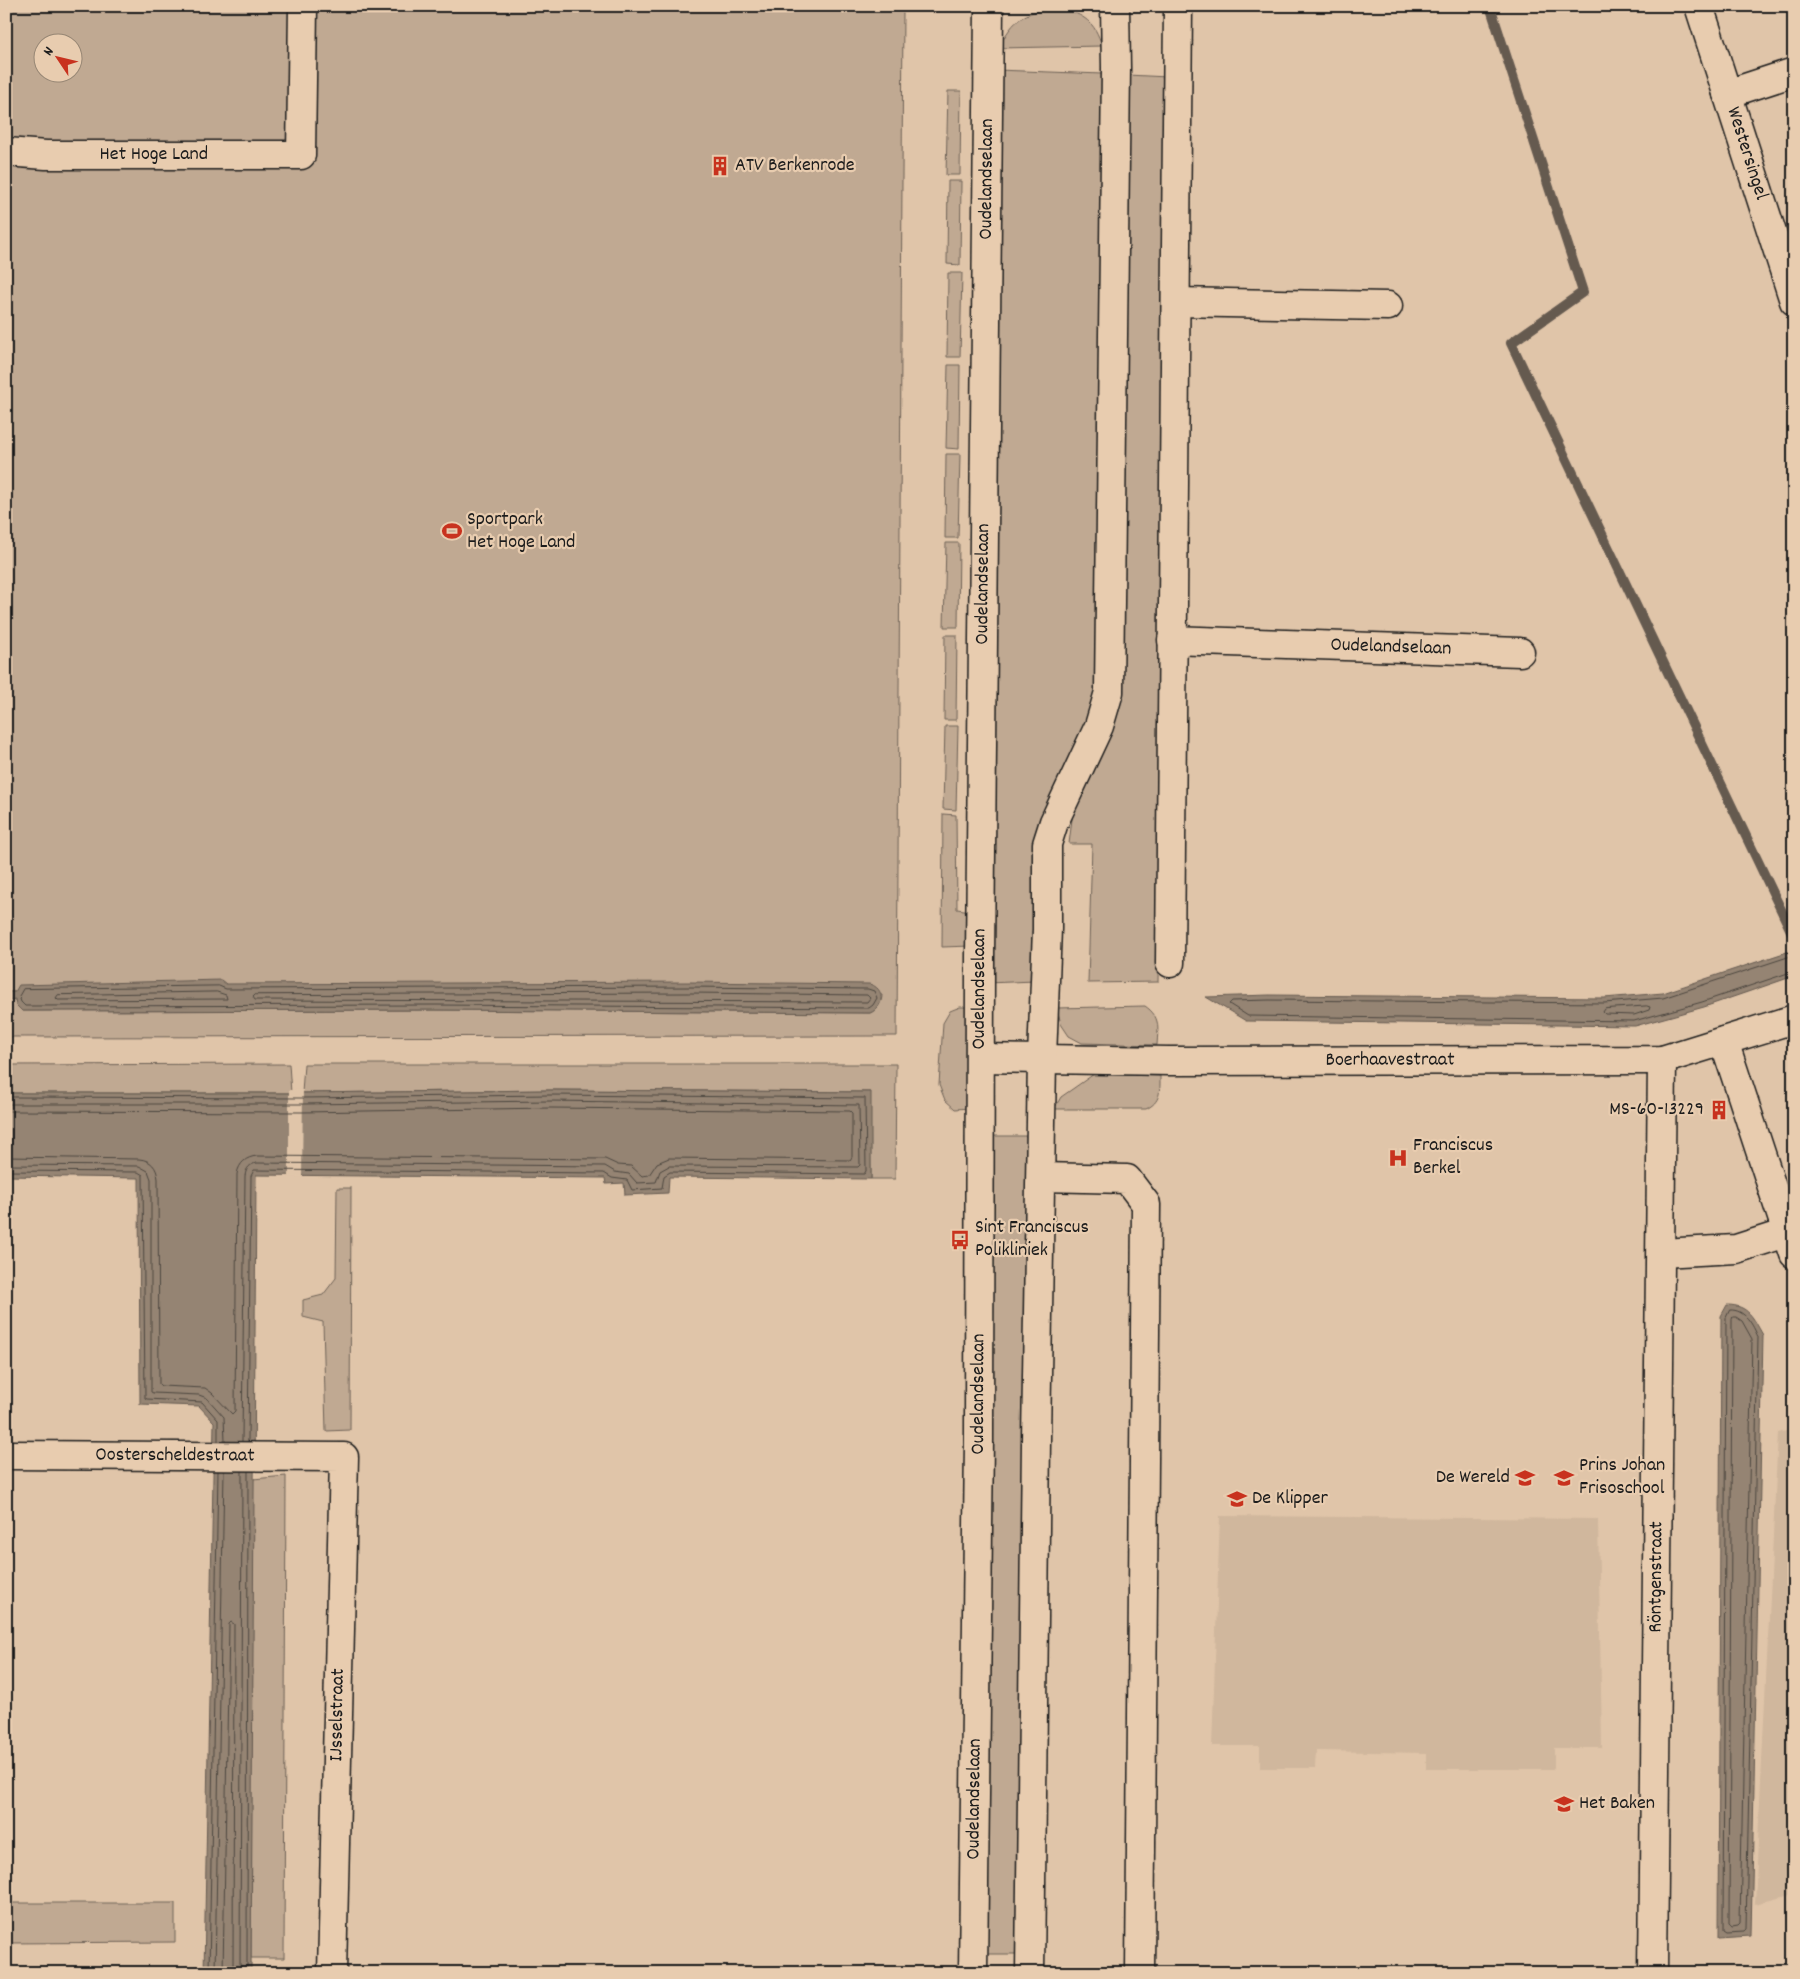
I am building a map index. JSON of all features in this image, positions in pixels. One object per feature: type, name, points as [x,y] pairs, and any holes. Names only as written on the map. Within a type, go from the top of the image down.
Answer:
[{"type":"street","name":"Het Hoge Land","points":[[6,152],[46,155],[301,155],[303,6]]},
{"type":"street","name":"Oudelandselaan","points":[[973,1973],[989,6]]},
{"type":"street","points":[[1030,1973],[1036,1440],[1042,1058],[1047,929],[1047,844],[1054,822],[1099,726],[1109,692],[1116,108],[1115,6]]},
{"type":"street","points":[[1170,964],[1178,6]]},
{"type":"street","name":"Westersingel","points":[[1699,6],[1794,302]]},
{"type":"street","points":[[1727,94],[1794,72]]},
{"type":"street","points":[[1176,302],[1388,306]]},
{"type":"street","name":"Oudelandselaan","points":[[1172,640],[1520,652]]},
{"type":"street","name":"Boerhaavestraat","points":[[980,1058],[1170,1061],[1662,1060],[1794,1018]]},
{"type":"street","points":[[1661,1253],[1790,1244],[1724,1041]]},
{"type":"street","name":"Röntgenstraat","points":[[1653,1973],[1662,1060]]},
{"type":"street","points":[[1041,1177],[1127,1179],[1146,1204],[1146,1415],[1142,1602],[1140,1973]]},
{"type":"street","name":"Oosterscheldestraat","points":[[6,1455],[344,1457]]},
{"type":"street","name":"IJsselstraat","points":[[332,1973],[344,1457]]},
{"type":"shaded area","name":"Sportpark Het Hoge Land","points":[[6,6],[903,6],[897,1036],[6,1037]],"holes":[[[9,992],[882,995],[879,1006],[870,1013],[435,1010],[22,1011]]]},
{"type":"shaded area","points":[[1061,7],[1088,20],[1096,30],[1102,46],[999,48],[1010,29],[1023,17],[1039,10]]},
{"type":"shaded area","points":[[997,70],[1102,74],[1098,683],[1077,755],[1035,981],[987,983]]},
{"type":"shaded area","points":[[1127,75],[1168,77],[1158,982],[1088,983],[1092,844],[1069,844],[1073,811],[1081,785],[1119,711]]},
{"type":"shaded area","points":[[948,91],[961,91],[960,175],[946,175]]},
{"type":"shaded area","points":[[948,181],[961,181],[960,265],[947,264]]},
{"type":"shaded area","points":[[948,273],[962,273],[960,357],[947,357]]},
{"type":"shaded area","points":[[948,365],[960,365],[959,449],[946,448]]},
{"type":"shaded area","points":[[946,454],[960,454],[958,538],[945,538]]},
{"type":"shaded area","points":[[946,543],[959,543],[958,627],[944,627]]},
{"type":"shaded area","points":[[945,635],[957,635],[956,720],[944,720]]},
{"type":"shaded area","points":[[945,726],[958,726],[956,810],[943,809]]},
{"type":"shaded area","points":[[943,814],[956,815],[957,909],[971,911],[971,946],[942,947]]},
{"type":"shaded area","points":[[1145,1006],[1154,1014],[1156,1019],[1158,1028],[1157,1045],[1082,1043],[1069,1036],[1061,1024],[1057,1008]]},
{"type":"shaded area","points":[[960,1007],[970,1007],[970,1108],[955,1109],[945,1100],[939,1085],[943,1023],[950,1011]]},
{"type":"shaded area","points":[[289,1064],[291,1093],[6,1093],[6,1065]]},
{"type":"shaded area","points":[[304,1064],[896,1064],[895,1179],[871,1179],[870,1092],[550,1090],[302,1093]]},
{"type":"shaded area","points":[[1094,1074],[1160,1076],[1159,1096],[1155,1103],[1146,1109],[1054,1109],[1061,1097]]},
{"type":"shaded area","points":[[989,1136],[1031,1136],[1019,1954],[984,1954]]},
{"type":"shaded area","points":[[337,1188],[351,1188],[350,1430],[326,1431],[323,1322],[303,1317],[303,1300],[323,1295],[336,1278]]},
{"type":"shaded area","points":[[1794,1429],[1794,1894],[1755,1904],[1778,1433]]},
{"type":"shaded area","points":[[286,1476],[284,1958],[251,1958],[253,1479]]},
{"type":"shaded area","points":[[1220,1516],[1598,1519],[1602,1748],[1554,1748],[1554,1769],[1426,1769],[1426,1753],[1316,1751],[1315,1768],[1260,1768],[1260,1746],[1212,1746]]},
{"type":"shaded area","points":[[6,1903],[175,1903],[175,1942],[6,1943]]},
{"type":"water","points":[[1793,950],[1794,976],[1704,1007],[1635,1026],[1246,1021],[1206,997],[1269,995],[1604,998],[1663,993]]},
{"type":"water","points":[[221,980],[226,984],[689,982],[869,984],[878,989],[881,998],[878,1006],[870,1013],[435,1010],[22,1011],[16,1005],[15,999],[9,1000],[9,992],[15,992],[19,985]]},
{"type":"water","points":[[550,1090],[871,1092],[871,1179],[669,1177],[668,1193],[625,1195],[624,1183],[606,1184],[605,1178],[256,1175],[251,1973],[204,1973],[214,1422],[199,1406],[140,1404],[139,1178],[6,1176],[6,1093],[302,1093]]},
{"type":"water","points":[[1727,1305],[1740,1307],[1750,1314],[1763,1335],[1751,1936],[1718,1938],[1721,1316]]},
{"type":"pier","points":[[289,1090],[303,1090],[302,1177],[289,1177]]},
{"type":"waterway","points":[[1490,6],[1583,292],[1511,343],[1794,937]]},
{"type":"place","name":"ATV Berkenrode","points":[[720,166]]},
{"type":"place","name":"Sportpark Het Hoge Land","points":[[452,531]]},
{"type":"place","name":"MS-60-13229","points":[[1719,1110]]},
{"type":"place","name":"Franciscus Berkel","points":[[1398,1158]]},
{"type":"place","name":"Sint Franciscus Polikliniek","points":[[960,1240]]},
{"type":"place","name":"De Wereld","points":[[1525,1478]]},
{"type":"place","name":"Prins Johan Frisoschool","points":[[1564,1478]]},
{"type":"place","name":"De Klipper","points":[[1237,1499]]},
{"type":"place","name":"Het Baken","points":[[1564,1804]]}]
